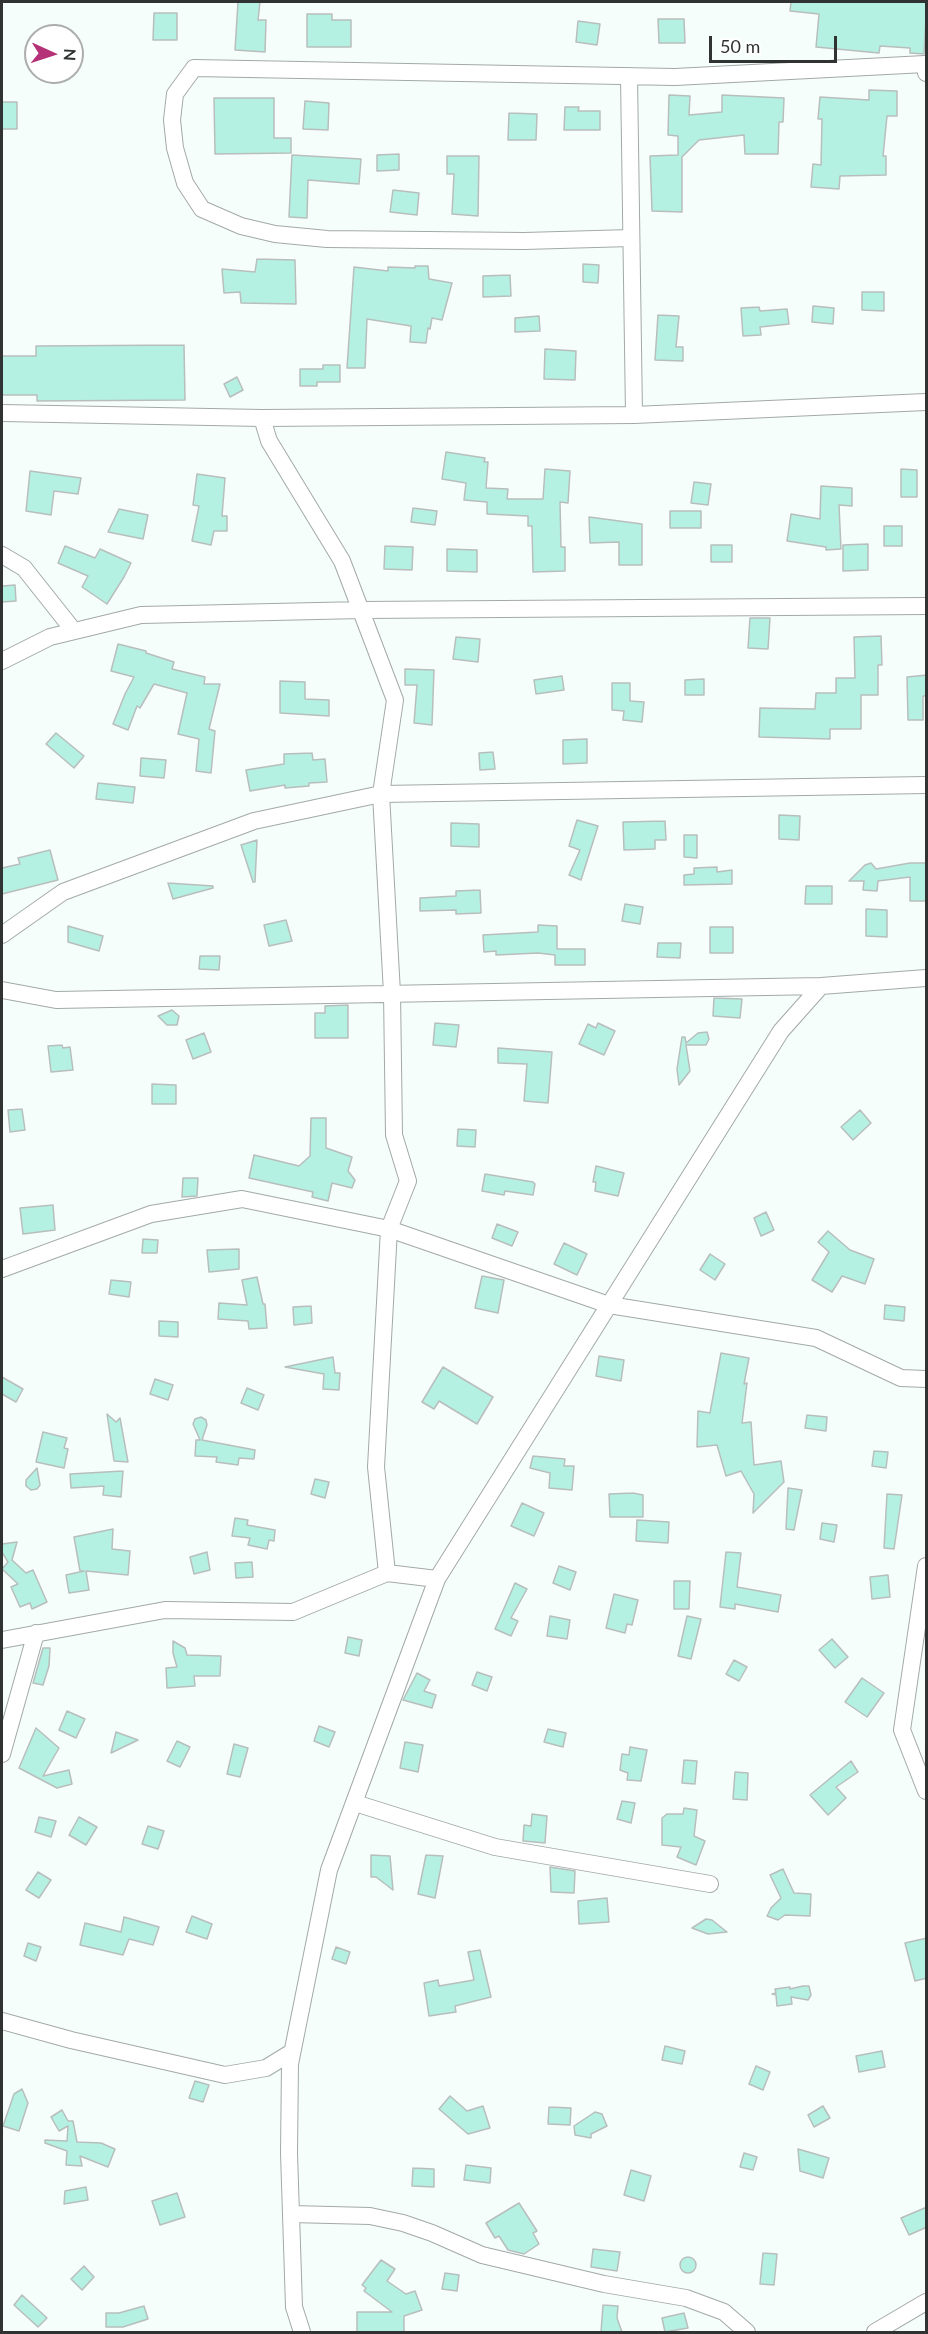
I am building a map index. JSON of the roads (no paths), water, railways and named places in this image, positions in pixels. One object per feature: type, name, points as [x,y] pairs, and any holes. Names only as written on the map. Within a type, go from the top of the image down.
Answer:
[{"type":"street","points":[[632,238],[525,241],[327,239],[275,234],[242,226],[202,209],[185,183],[175,148],[172,120],[175,94],[194,68],[675,77],[925,64],[927,73]]},
{"type":"street","points":[[629,76],[634,415]]},
{"type":"street","points":[[2,412],[262,418],[634,415],[927,402]]},
{"type":"street","points":[[262,418],[269,441],[342,561],[395,700],[381,794],[392,993],[394,1135],[408,1181],[389,1229],[376,1467],[387,1573]]},
{"type":"street","points":[[2,555],[24,568],[75,631]]},
{"type":"street","points":[[2,661],[50,637],[141,615],[361,610],[927,606]]},
{"type":"street","points":[[2,935],[63,892],[105,876],[254,821],[381,794],[927,785]]},
{"type":"street","points":[[2,990],[56,1000],[821,986],[927,978]]},
{"type":"street","points":[[302,2332],[294,2307],[288,2153],[292,2052],[329,1870],[437,1580],[781,1030],[821,986]]},
{"type":"street","points":[[2,1269],[150,1214],[242,1199],[389,1229],[609,1305],[816,1338],[901,1378],[927,1379]]},
{"type":"street","points":[[927,1566],[902,1730],[927,1791]]},
{"type":"street","points":[[2,1640],[165,1610],[293,1612],[387,1573],[437,1580]]},
{"type":"street","points":[[2,1754],[36,1633]]},
{"type":"street","points":[[355,1803],[495,1847],[710,1884]]},
{"type":"street","points":[[2,2021],[71,2040],[225,2075],[266,2068],[292,2052]]},
{"type":"street","points":[[291,2214],[370,2216],[403,2223],[482,2255],[604,2284],[686,2298],[724,2312],[747,2332]]},
{"type":"street","points":[[875,2332],[927,2302]]}]
